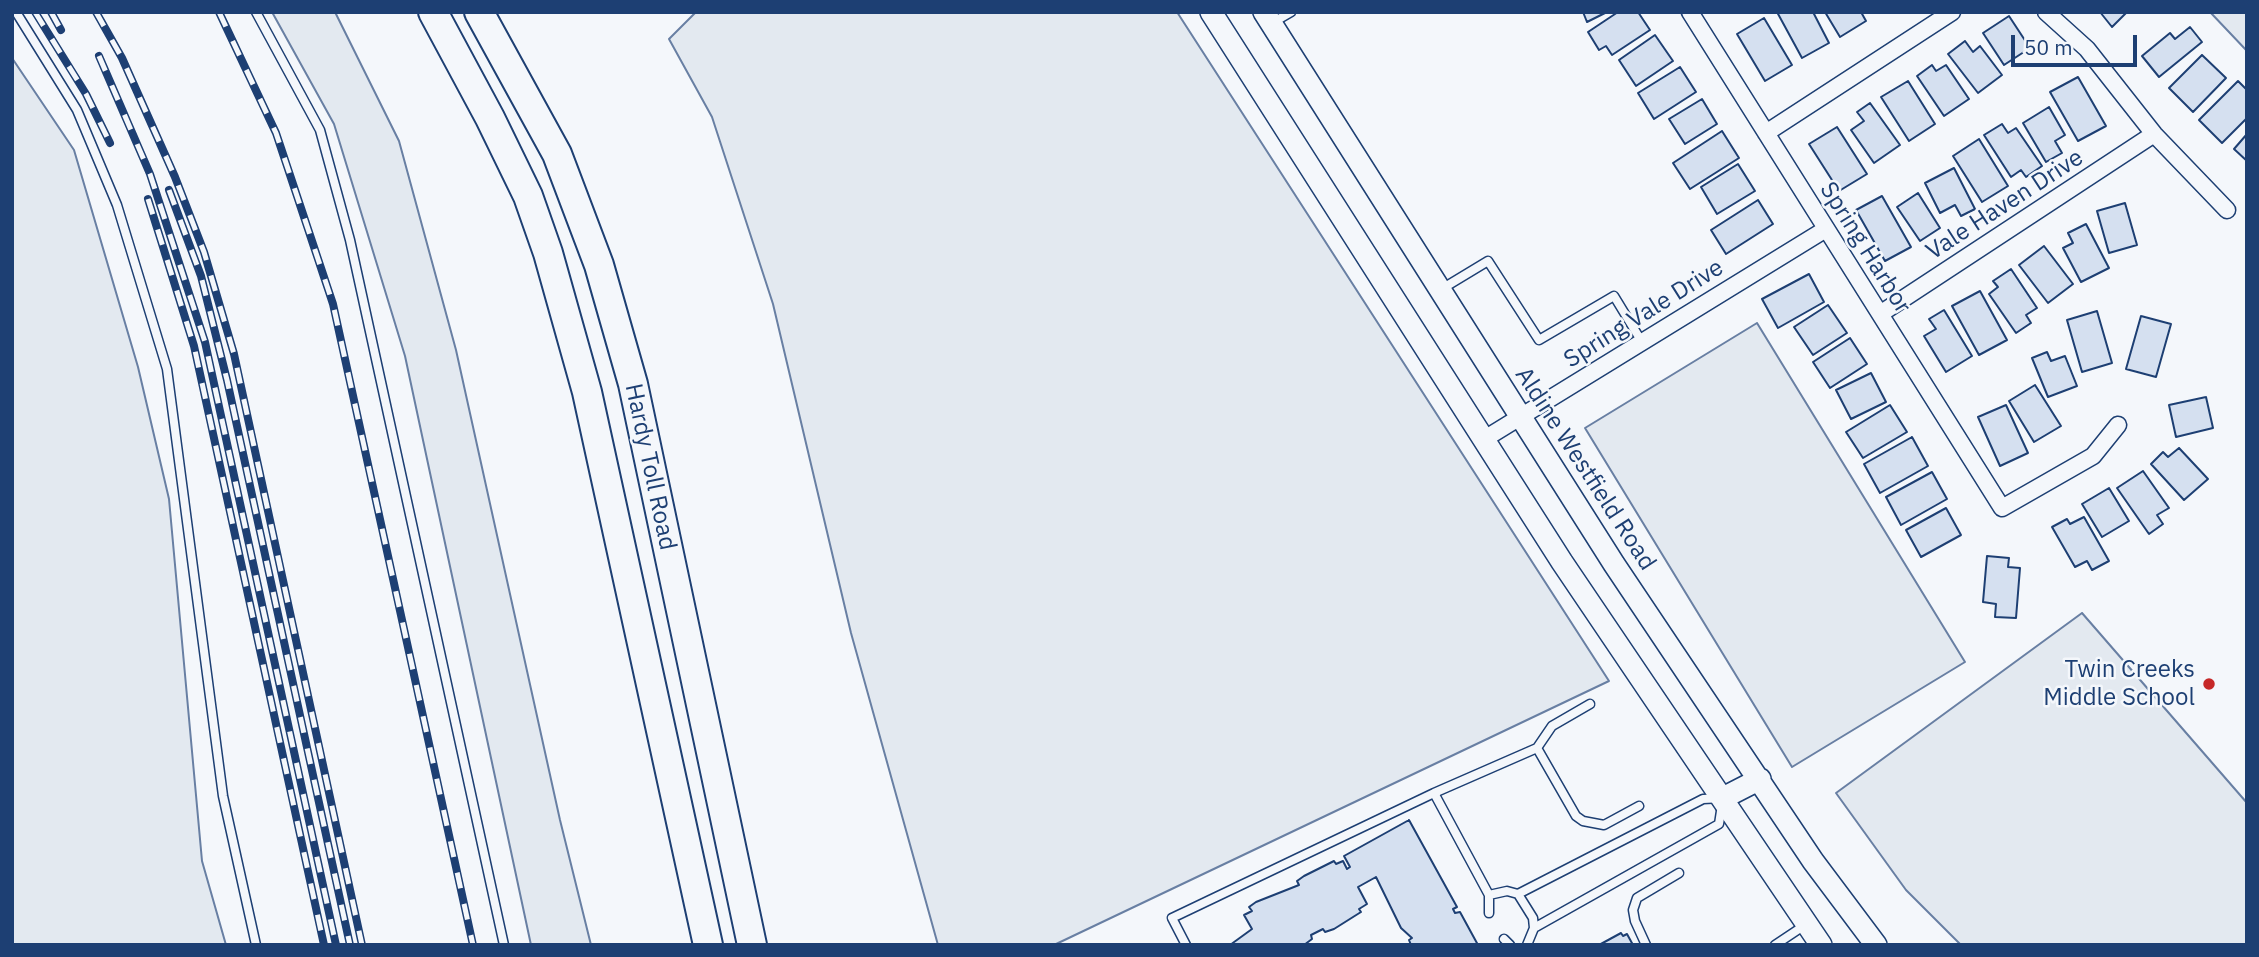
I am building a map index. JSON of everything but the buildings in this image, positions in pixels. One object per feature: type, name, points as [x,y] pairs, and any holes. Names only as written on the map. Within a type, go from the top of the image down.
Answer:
[{"type":"highway","name":"Hardy Toll Road","points":[[433,12],[490,118],[527,197],[548,253],[587,391],[708,945]]},
{"type":"highway","name":"Hardy Toll Road","points":[[479,12],[557,154],[599,265],[633,384],[752,945]]},
{"type":"main road","points":[[1211,12],[1486,438],[1562,562],[1821,945]]},
{"type":"main road","name":"Aldine Westfield Road","points":[[1268,18],[1614,564],[1813,861],[1876,945]]},
{"type":"main road","points":[[1723,798],[1760,779]]},
{"type":"street","name":"Spring Harbor","points":[[1690,12],[2002,508],[2093,456],[2118,425]]},
{"type":"street","points":[[1766,133],[1952,12]]},
{"type":"street","points":[[2046,12],[2087,49],[2154,134],[2227,210]]},
{"type":"street","name":"Vale Haven Drive","points":[[1880,314],[2154,134]]},
{"type":"street","name":"Spring Vale Drive","points":[[1486,438],[1826,229]]},
{"type":"lane","points":[[16,12],[82,122],[117,205],[167,369],[223,796],[256,945]]},
{"type":"lane","points":[[257,12],[320,130],[350,240],[504,945]]},
{"type":"lane","points":[[1268,18],[1291,12]]},
{"type":"lane","points":[[1440,290],[1488,261],[1539,340],[1614,296],[1642,342]]},
{"type":"lane","points":[[1186,945],[1172,918],[1434,793],[1537,748],[1552,726],[1590,704]]},
{"type":"lane","points":[[1537,748],[1576,816],[1583,821],[1604,825],[1639,806]]},
{"type":"lane","points":[[1434,793],[1489,895],[1489,913]]},
{"type":"lane","points":[[1489,895],[1507,891],[1518,894],[1703,799],[1723,798],[1719,824],[1534,928]]},
{"type":"lane","points":[[1646,945],[1634,921],[1633,910],[1637,898],[1679,873]]},
{"type":"lane","points":[[1518,894],[1533,918],[1534,928],[1527,945]]},
{"type":"lane","points":[[1776,945],[1805,924]]},
{"type":"shaded area","points":[[272,12],[335,12],[399,141],[456,350],[560,820],[591,945],[531,945],[405,356],[334,124]]},
{"type":"shaded area","points":[[696,12],[1177,12],[1609,681],[1054,945],[938,945],[851,633],[773,304],[712,117],[669,39]]},
{"type":"shaded area","points":[[2210,12],[2247,12],[2247,51]]},
{"type":"shaded area","points":[[12,58],[74,150],[138,367],[169,499],[202,861],[226,945],[12,945]]},
{"type":"shaded area","points":[[1757,323],[1965,662],[1792,767],[1585,428]]},
{"type":"shaded area","points":[[2082,613],[2247,803],[2247,945],[1961,945],[1906,890],[1836,793]]},
{"type":"railway","points":[[35,12],[86,94],[110,143]]},
{"type":"railway","points":[[51,12],[61,30]]},
{"type":"railway","points":[[96,12],[122,58],[175,177],[204,252],[234,354],[362,945]]},
{"type":"railway","points":[[219,12],[276,133],[333,304],[473,945]]},
{"type":"railway","points":[[99,56],[150,174],[205,342],[336,945]]},
{"type":"railway","points":[[169,190],[201,276],[227,380],[350,945]]},
{"type":"railway","points":[[148,199],[194,346],[324,945]]},
{"type":"place","name":"Twin Creeks Middle School","points":[[2209,684]]}]
